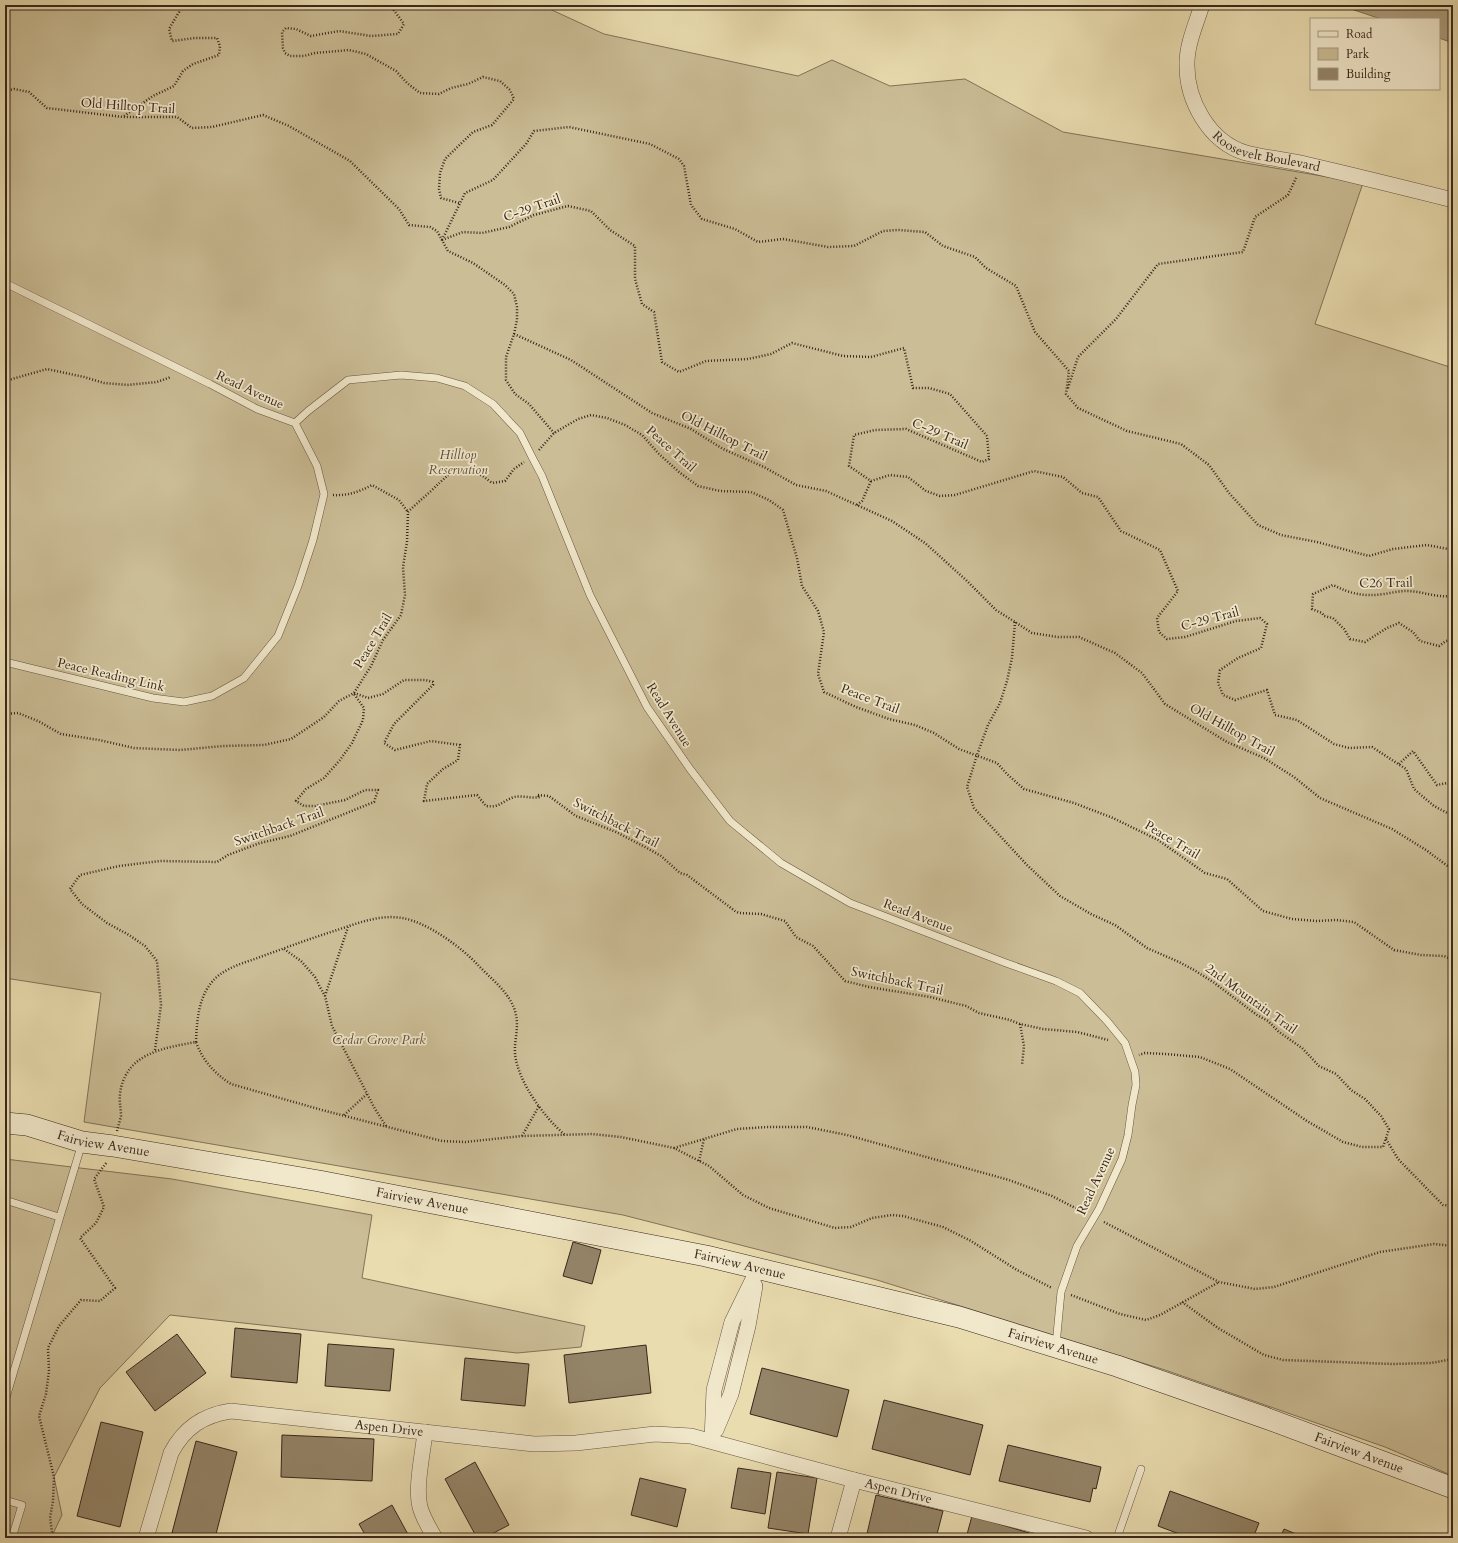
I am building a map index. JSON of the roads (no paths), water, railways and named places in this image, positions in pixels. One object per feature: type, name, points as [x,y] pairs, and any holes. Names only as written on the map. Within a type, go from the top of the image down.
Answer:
[{"type":"main road","name":"Fairview Avenue","points":[[5,1122],[27,1125],[82,1142],[319,1181],[496,1214],[706,1256],[959,1318],[1117,1366],[1263,1416],[1453,1488]]},
{"type":"street","name":"Roosevelt Boulevard","points":[[1202,5],[1188,49],[1186,63],[1190,91],[1201,116],[1216,134],[1235,148],[1246,153],[1302,163],[1453,200]]},
{"type":"street","points":[[712,1440],[731,1394],[748,1326],[758,1269]]},
{"type":"street","name":"Aspen Drive","points":[[146,1538],[171,1453],[176,1444],[186,1432],[198,1422],[208,1416],[231,1411],[534,1444],[576,1443],[655,1434],[691,1436],[712,1440],[854,1480],[1086,1538]]},
{"type":"street","points":[[425,1432],[418,1491],[420,1506],[426,1522],[435,1538]]},
{"type":"street","points":[[838,1538],[854,1480]]},
{"type":"lane","name":"Read Avenue","points":[[5,283],[257,409],[295,423],[348,380],[401,375],[437,378],[465,386],[493,404],[520,433],[542,476],[590,595],[647,707],[690,769],[730,821],[781,863],[850,903],[1056,981],[1080,993],[1102,1015],[1125,1043],[1135,1072],[1136,1085],[1122,1159],[1099,1209],[1074,1252],[1061,1292],[1055,1347]]},
{"type":"lane","name":"Peace Reading Link","points":[[5,662],[153,698],[184,702],[212,696],[244,678],[278,636],[311,548],[324,494],[317,466],[295,423]]},
{"type":"lane","points":[[5,1401],[82,1142]]},
{"type":"lane","points":[[5,1200],[59,1217]]},
{"type":"lane","points":[[1117,1538],[1141,1469]]},
{"type":"lane","points":[[5,1500],[22,1505],[12,1538]]},
{"type":"park label","name":"Hilltop Reservation","points":[[458,462]]},
{"type":"park label","name":"Cedar Grove Park","points":[[379,1040]]}]
